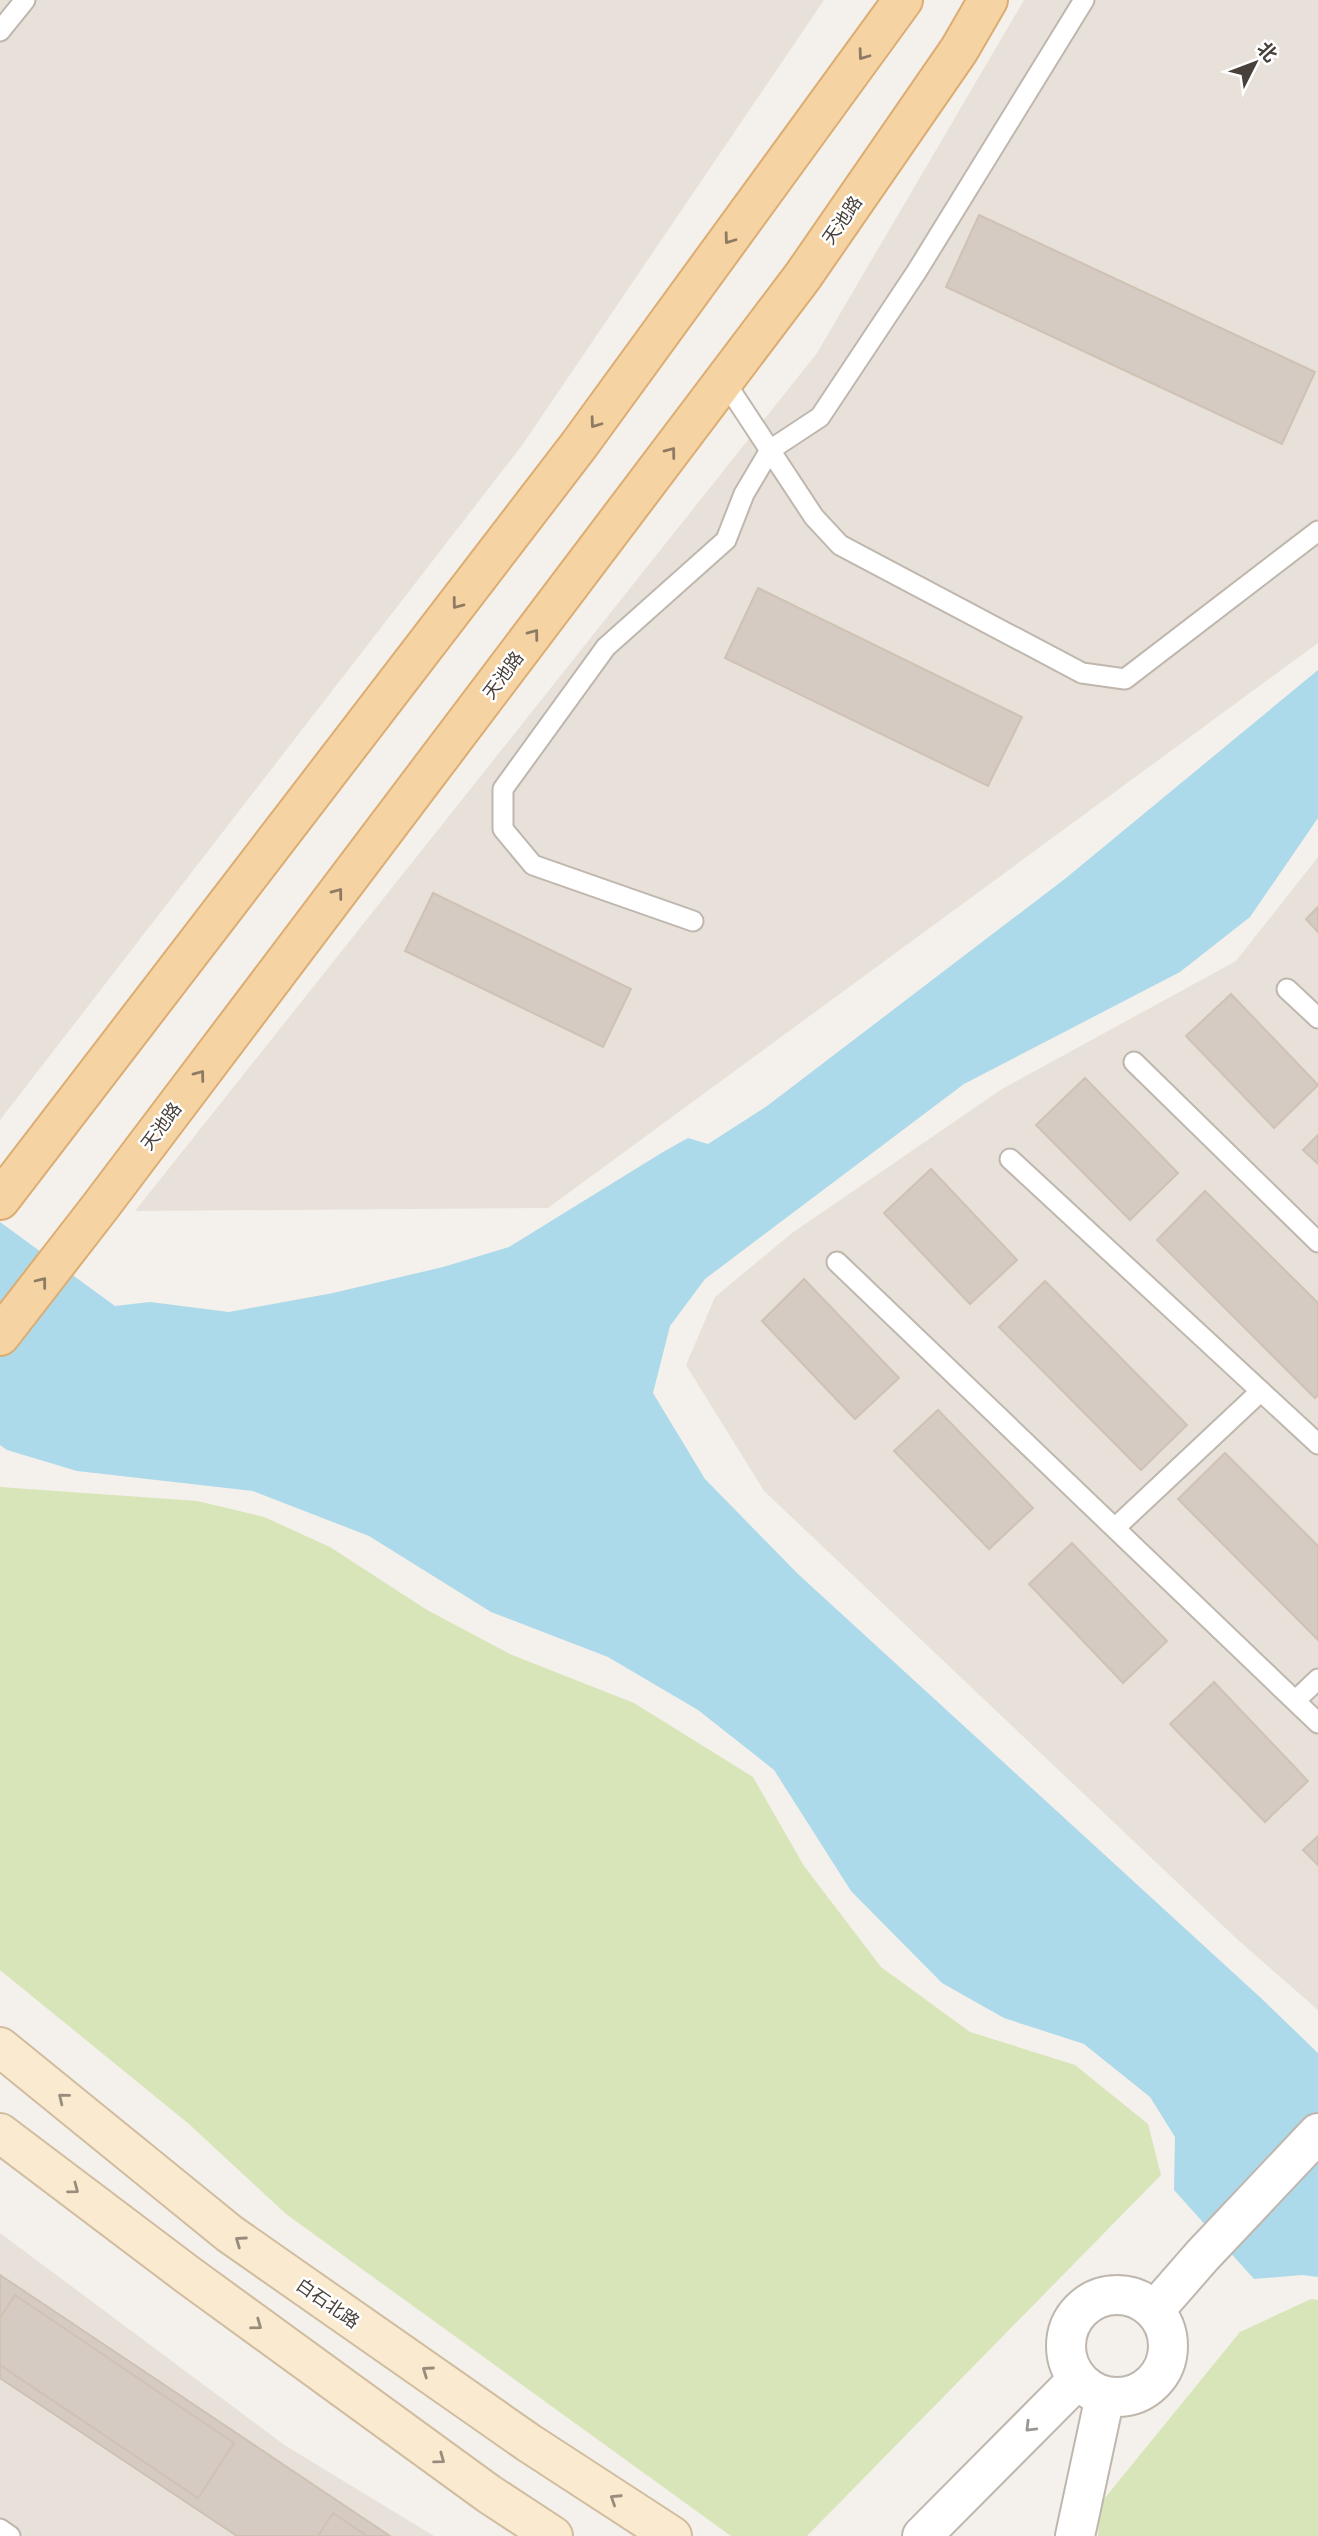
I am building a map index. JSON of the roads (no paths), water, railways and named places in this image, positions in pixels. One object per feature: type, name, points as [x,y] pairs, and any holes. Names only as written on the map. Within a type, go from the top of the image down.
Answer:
[{"type":"main road","points":[[0,1200],[579,445],[903,0]]},
{"type":"main road","name":"天池路","points":[[0,1336],[725,382],[803,276],[905,129],[959,50],[988,0]]},
{"type":"main road","name":"白石北路","points":[[0,2047],[230,2234],[529,2443],[672,2536]]},
{"type":"main road","points":[[0,2133],[211,2292],[489,2494],[553,2536]]},
{"type":"street","points":[[1154,2311],[1318,2133]]},
{"type":"street","points":[[1123,2295],[1139,2300],[1154,2311],[1163,2324],[1167,2339],[1167,2356],[1162,2371],[1151,2384],[1138,2393],[1122,2397],[1092,2387],[1069,2364],[1066,2348],[1068,2330],[1076,2314],[1089,2302],[1105,2296],[1123,2295]]},
{"type":"street","points":[[922,2536],[1092,2387]]},
{"type":"street","points":[[1075,2536],[1092,2387]]},
{"type":"lane","points":[[0,31],[25,0]]},
{"type":"lane","points":[[693,921],[533,865],[503,829],[503,789],[606,648],[726,540],[744,494],[770,450],[820,417],[917,271],[1084,0]]},
{"type":"lane","points":[[725,382],[814,517],[841,545],[1082,673],[1125,679],[1318,530]]},
{"type":"lane","points":[[1287,989],[1318,1018]]},
{"type":"lane","points":[[1134,1062],[1318,1242]]},
{"type":"lane","points":[[1010,1159],[1318,1444]]},
{"type":"lane","points":[[837,1262],[1318,1723]]},
{"type":"lane","points":[[1115,1528],[1261,1391]]},
{"type":"lane","points":[[1295,1701],[1318,1679]]},
{"type":"lane","points":[[0,2529],[10,2536]]},
{"type":"water","points":[[1318,670],[1318,818],[1250,917],[1180,972],[964,1084],[705,1279],[670,1326],[653,1393],[705,1479],[798,1574],[1318,2053],[1318,2277],[1302,2275],[1254,2279],[1174,2190],[1175,2137],[1150,2097],[1084,2044],[1004,2018],[942,1983],[851,1891],[774,1770],[698,1710],[608,1657],[491,1612],[369,1536],[253,1491],[77,1471],[7,1450],[0,1445],[0,1222],[115,1306],[150,1302],[229,1312],[333,1293],[443,1267],[509,1247],[688,1138],[708,1144],[767,1106],[1066,878]]}]
